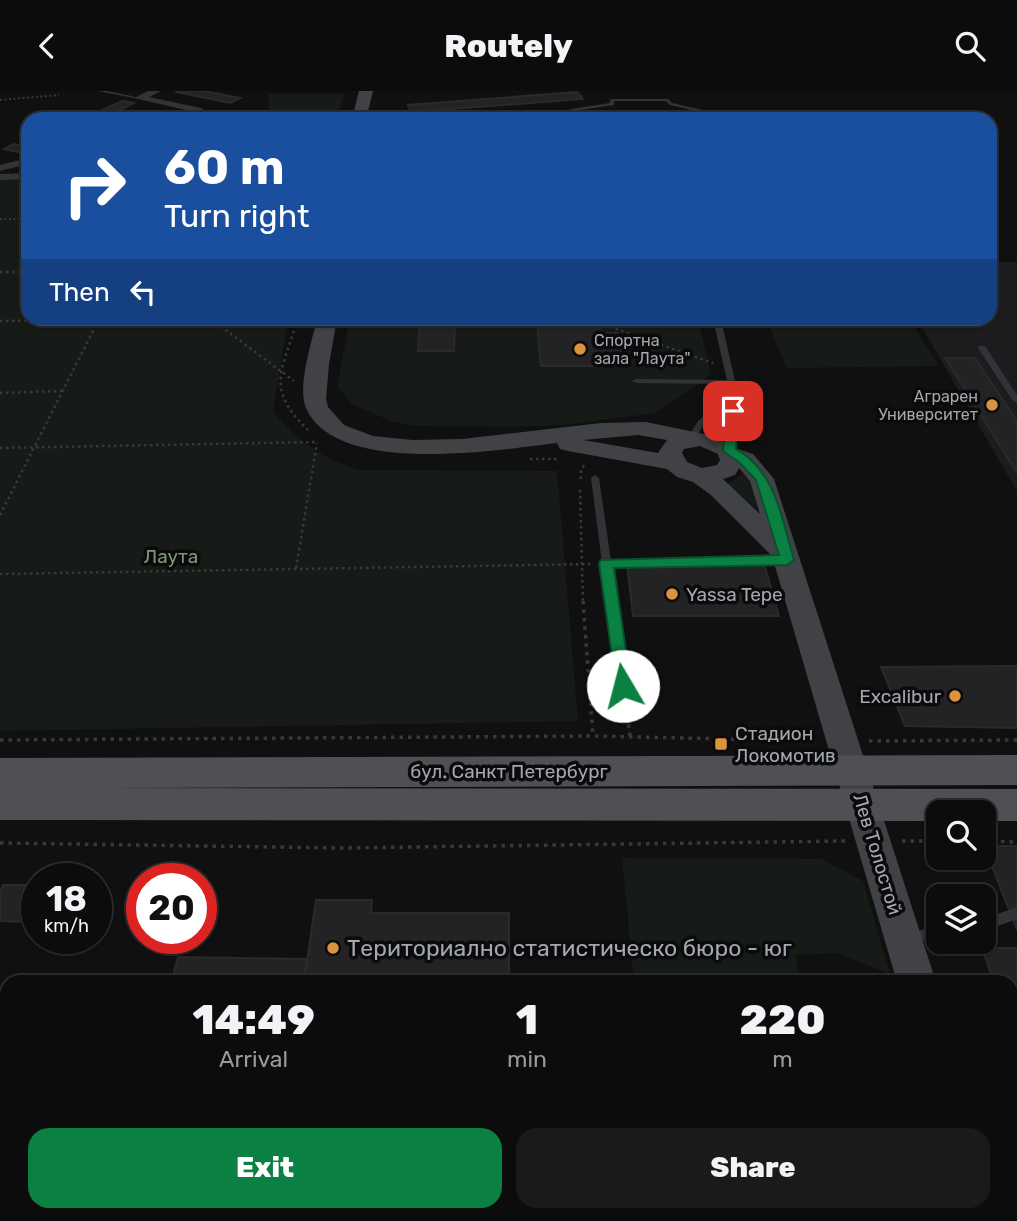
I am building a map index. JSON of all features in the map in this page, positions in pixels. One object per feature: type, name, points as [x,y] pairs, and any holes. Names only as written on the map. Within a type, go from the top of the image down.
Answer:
[{"type":"main road","name":"бул. Санкт Петербург","points":[[0,773],[1017,770]]},
{"type":"main road","name":"бул. Санкт Петербург","points":[[0,804],[853,772],[1017,804]]},
{"type":"street","points":[[139,98],[156,91]]},
{"type":"street","points":[[361,112],[366,91]]},
{"type":"street","points":[[139,98],[200,112]]},
{"type":"street","points":[[0,168],[21,163]]},
{"type":"street","points":[[0,177],[21,176]]},
{"type":"street","points":[[326,326],[315,398],[318,412],[330,424],[349,436],[373,444],[444,446],[540,439],[674,463]]},
{"type":"street","name":"Лев Толостой","points":[[540,439],[629,428],[709,440],[744,459],[762,479],[874,841],[920,935],[917,975]]},
{"type":"street","points":[[690,439],[672,448],[671,458],[674,463],[684,471],[700,475],[720,489],[785,556]]},
{"type":"street","points":[[700,475],[726,470],[731,465],[730,453]]},
{"type":"lane","points":[[99,91],[139,98]]},
{"type":"lane","points":[[567,112],[612,104],[611,100],[668,100],[670,104],[707,112]]},
{"type":"lane","points":[[719,326],[734,394],[730,453]]},
{"type":"lane","points":[[982,348],[1017,401]]},
{"type":"lane","points":[[636,381],[732,382]]},
{"type":"lane","points":[[690,439],[701,423],[734,394]]},
{"type":"lane","points":[[595,478],[623,686]]},
{"type":"lane","points":[[606,563],[785,556]]},
{"type":"lane","points":[[996,921],[1017,913]]},
{"type":"path","points":[[0,100],[59,95]]},
{"type":"path","points":[[0,219],[21,219]]},
{"type":"path","points":[[0,272],[21,272]]},
{"type":"path","points":[[0,321],[21,321]]},
{"type":"path","points":[[0,515],[96,326]]},
{"type":"path","points":[[220,326],[315,398]]},
{"type":"path","points":[[608,326],[729,368]]},
{"type":"path","points":[[0,393],[63,391]]},
{"type":"path","points":[[0,448],[317,442],[296,568]]},
{"type":"path","points":[[586,462],[580,470],[580,564],[593,736]]},
{"type":"path","points":[[0,574],[606,563]]},
{"type":"path","points":[[623,686],[630,737]]},
{"type":"path","points":[[0,740],[630,737],[853,772],[1017,740]]},
{"type":"path","points":[[0,843],[341,848],[926,841]]},
{"type":"path","points":[[996,841],[1017,842]]},
{"type":"shaded area","name":"Аграрен Университет","points":[[997,262],[1017,262],[1017,491],[921,326],[997,326]]},
{"type":"green space","points":[[269,94],[344,94],[339,112],[269,112]]},
{"type":"green space","name":"Лаута","points":[[0,179],[21,179],[21,326],[287,326],[273,412],[292,432],[322,454],[359,470],[557,471],[578,721],[0,731]]},
{"type":"green space","points":[[349,326],[700,326],[711,375],[655,413],[563,425],[513,427],[418,426],[394,422],[353,405],[337,386]]},
{"type":"green space","points":[[769,326],[914,326],[939,366],[787,368]]},
{"type":"green space","points":[[748,471],[761,512],[727,484]]},
{"type":"green space","points":[[622,858],[821,859],[863,881],[890,974],[838,953],[795,955],[799,975],[633,975]]},
{"type":"building","points":[[204,91],[240,98],[230,103],[177,92]]},
{"type":"building","points":[[577,92],[583,99],[411,112],[408,105]]},
{"type":"building","points":[[122,101],[134,103],[116,112],[100,111]]},
{"type":"building","points":[[14,144],[21,146],[21,153],[4,149]]},
{"type":"building","points":[[420,326],[455,326],[454,351],[418,351]]},
{"type":"building","name":"Спортна зала \"Лаута\"","points":[[537,326],[600,326],[601,333],[619,333],[623,366],[541,366]]},
{"type":"building","points":[[945,358],[975,358],[1017,421],[1017,473]]},
{"type":"building","points":[[627,564],[764,564],[779,616],[633,616]]},
{"type":"building","name":"Excalibur","points":[[1017,666],[1017,728],[905,726],[881,667]]},
{"type":"building","points":[[996,846],[1017,846],[1017,930],[993,870],[996,870]]},
{"type":"building","points":[[3,885],[21,885],[21,922],[0,921],[0,893]]},
{"type":"building","points":[[316,900],[372,900],[371,913],[509,913],[509,975],[305,975]]},
{"type":"building","points":[[996,948],[1017,948],[1017,975],[992,975],[984,954],[996,954]]},
{"type":"building","points":[[178,957],[307,959],[304,975],[173,975]]},
{"type":"place","name":"Спортна зала \"Лаута\"","points":[[580,349]]},
{"type":"place","name":"Аграрен Университет","points":[[992,405]]},
{"type":"place","name":"Yassa Tepe","points":[[672,594]]},
{"type":"place","name":"Excalibur","points":[[955,696]]},
{"type":"place","name":"Стадион Локомотив","points":[[721,744]]},
{"type":"place","name":"Териториално статистическо бюро - юг","points":[[333,948]]},
{"type":"route","points":[[623,686],[606,563],[787,560],[782,551],[762,479],[744,459],[729,451],[733,411]]}]
